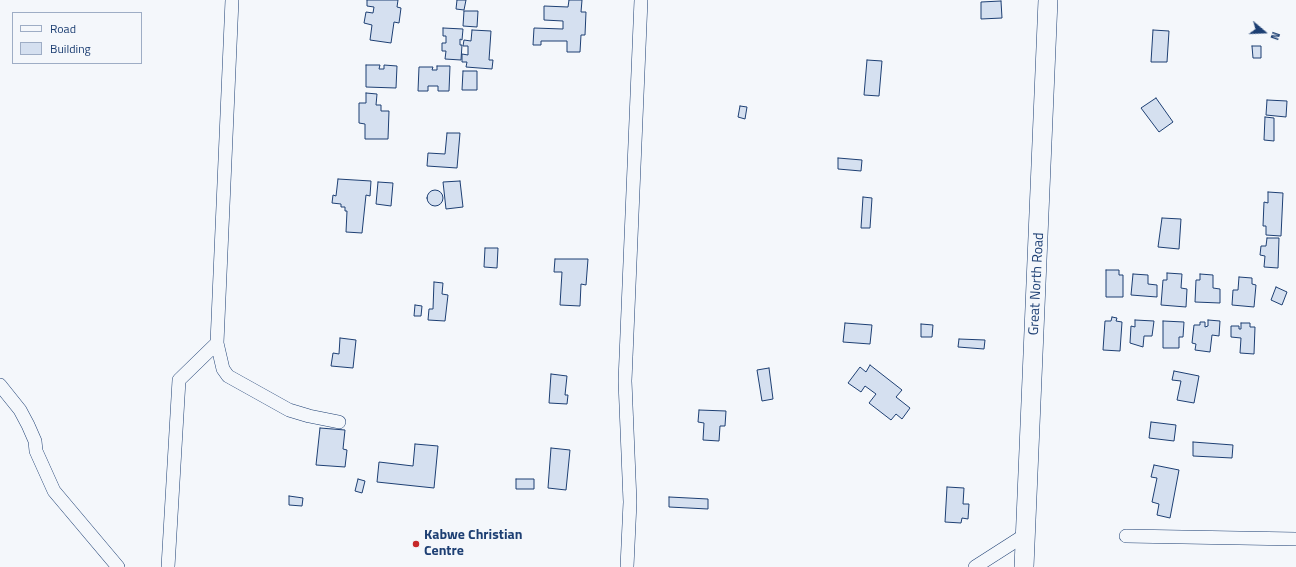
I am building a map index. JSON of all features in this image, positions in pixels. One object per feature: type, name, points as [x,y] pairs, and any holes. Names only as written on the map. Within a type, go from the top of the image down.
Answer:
[{"type":"highway","name":"Great North Road","points":[[1024,567],[1048,0]]},
{"type":"street","points":[[232,0],[217,343],[223,369],[228,376],[289,410],[339,422]]},
{"type":"street","points":[[627,567],[630,502],[625,381],[641,0]]},
{"type":"street","points":[[168,567],[179,380],[217,343]]},
{"type":"street","points":[[0,385],[20,410],[28,425],[35,441],[36,451],[54,491],[118,567]]},
{"type":"street","points":[[975,567],[1025,535]]},
{"type":"street","points":[[1126,536],[1296,539]]},
{"type":"building","points":[[367,0],[398,0],[397,7],[401,8],[399,23],[394,22],[391,43],[370,40],[372,25],[364,23],[366,12],[373,13],[374,7],[367,6]]},
{"type":"building","points":[[457,0],[466,0],[464,10],[456,9]]},
{"type":"building","points":[[569,0],[582,0],[581,12],[586,12],[585,35],[581,35],[580,52],[567,52],[567,41],[541,41],[541,45],[533,45],[534,28],[563,29],[563,21],[544,20],[544,6],[568,7]]},
{"type":"building","points":[[1001,1],[1002,18],[981,19],[981,2]]},
{"type":"building","points":[[464,11],[478,11],[477,27],[463,26]]},
{"type":"building","points":[[443,28],[463,29],[462,40],[460,39],[460,45],[462,45],[461,60],[445,59],[446,51],[442,51],[442,43],[446,43],[446,36],[443,36]]},
{"type":"building","points":[[472,30],[491,31],[489,60],[493,60],[492,69],[466,67],[467,62],[462,62],[462,54],[468,55],[468,46],[463,46],[464,40],[471,41]]},
{"type":"building","points":[[1153,30],[1169,31],[1167,62],[1151,62]]},
{"type":"building","points":[[1252,46],[1261,46],[1261,58],[1253,58]]},
{"type":"building","points":[[867,60],[882,61],[879,96],[864,95]]},
{"type":"building","points":[[366,65],[380,65],[379,69],[384,69],[384,65],[397,66],[396,88],[366,87]]},
{"type":"building","points":[[437,66],[450,66],[449,91],[438,91],[438,86],[428,86],[428,91],[418,91],[419,67],[433,67],[432,70],[437,70]]},
{"type":"building","points":[[463,71],[477,71],[477,90],[462,90]]},
{"type":"building","points":[[366,93],[377,94],[376,105],[381,105],[381,111],[389,111],[388,139],[365,139],[365,124],[359,123],[359,103],[366,103]]},
{"type":"building","points":[[1156,98],[1173,122],[1159,132],[1141,108]]},
{"type":"building","points":[[1267,100],[1287,101],[1286,117],[1266,115]]},
{"type":"building","points":[[740,106],[747,107],[745,119],[738,117]]},
{"type":"building","points":[[1265,117],[1274,118],[1274,141],[1264,140]]},
{"type":"building","points":[[447,133],[460,133],[457,168],[427,166],[428,153],[445,154]]},
{"type":"building","points":[[838,158],[862,160],[861,171],[838,169]]},
{"type":"building","points":[[338,179],[371,181],[370,196],[366,195],[362,233],[346,232],[347,211],[345,211],[345,207],[341,207],[341,204],[332,203],[333,195],[336,196]]},
{"type":"building","points":[[460,181],[463,207],[446,209],[443,182]]},
{"type":"building","points":[[378,182],[393,183],[391,206],[376,204]]},
{"type":"building","points":[[435,190],[441,192],[443,198],[441,204],[435,206],[429,204],[427,198],[429,192]]},
{"type":"building","points":[[1268,192],[1283,193],[1281,236],[1266,235],[1266,226],[1263,226],[1264,202],[1268,203]]},
{"type":"building","points":[[863,197],[872,198],[870,228],[861,228]]},
{"type":"building","points":[[1162,218],[1181,219],[1179,249],[1158,247]]},
{"type":"building","points":[[1267,238],[1279,238],[1278,268],[1264,267],[1265,256],[1260,255],[1261,246],[1266,246]]},
{"type":"building","points":[[485,248],[498,248],[497,268],[484,267]]},
{"type":"building","points":[[555,259],[588,259],[586,285],[581,284],[580,306],[560,305],[562,272],[554,272]]},
{"type":"building","points":[[1106,270],[1119,270],[1119,275],[1123,275],[1123,297],[1106,297]]},
{"type":"building","points":[[1167,273],[1182,274],[1181,288],[1187,289],[1186,307],[1161,305],[1163,280],[1167,280]]},
{"type":"building","points":[[1133,274],[1148,275],[1148,284],[1157,285],[1157,297],[1131,295]]},
{"type":"building","points":[[1200,274],[1213,275],[1213,288],[1220,289],[1220,303],[1195,302],[1196,280],[1200,280]]},
{"type":"building","points":[[1239,277],[1252,278],[1252,284],[1256,285],[1254,307],[1232,305],[1233,290],[1238,290]]},
{"type":"building","points":[[434,282],[443,283],[442,294],[448,295],[445,321],[428,320],[429,309],[433,309]]},
{"type":"building","points":[[1276,287],[1287,292],[1282,305],[1271,300]]},
{"type":"building","points":[[415,305],[422,306],[421,316],[414,316]]},
{"type":"building","points":[[1112,317],[1117,318],[1116,321],[1122,322],[1120,351],[1103,350],[1105,321],[1111,321]]},
{"type":"building","points":[[1135,320],[1154,321],[1152,336],[1144,336],[1143,347],[1130,343],[1131,326],[1135,327]]},
{"type":"building","points":[[1208,320],[1220,321],[1219,336],[1212,335],[1210,352],[1195,350],[1196,344],[1192,343],[1194,325],[1200,325],[1200,322],[1205,322],[1205,327],[1208,326]]},
{"type":"building","points":[[1163,321],[1184,322],[1183,337],[1179,337],[1179,348],[1163,348]]},
{"type":"building","points":[[845,323],[872,325],[870,344],[843,342]]},
{"type":"building","points":[[1241,323],[1250,323],[1250,327],[1255,327],[1254,354],[1240,353],[1241,338],[1231,337],[1231,326],[1239,326],[1239,329],[1241,329]]},
{"type":"building","points":[[921,324],[933,325],[932,337],[921,337]]},
{"type":"building","points":[[340,338],[356,340],[353,368],[331,366],[333,353],[339,354]]},
{"type":"building","points":[[959,339],[985,340],[984,349],[958,347]]},
{"type":"building","points":[[870,365],[902,390],[896,397],[910,408],[902,419],[896,414],[891,420],[869,403],[876,394],[865,386],[861,392],[848,383],[860,367],[866,372]]},
{"type":"building","points":[[769,368],[773,399],[762,401],[757,370]]},
{"type":"building","points":[[1174,371],[1199,376],[1194,403],[1177,400],[1181,381],[1172,380]]},
{"type":"building","points":[[551,374],[567,376],[565,395],[568,395],[567,404],[549,403]]},
{"type":"building","points":[[699,410],[726,411],[725,426],[720,426],[719,441],[703,440],[704,423],[698,422]]},
{"type":"building","points":[[1151,422],[1176,425],[1174,441],[1149,438]]},
{"type":"building","points":[[320,428],[345,430],[343,449],[347,450],[345,467],[316,465]]},
{"type":"building","points":[[1193,442],[1233,445],[1232,458],[1193,456]]},
{"type":"building","points":[[415,444],[438,446],[434,488],[377,482],[379,462],[413,466]]},
{"type":"building","points":[[551,448],[570,450],[566,490],[548,488]]},
{"type":"building","points":[[1154,465],[1179,470],[1170,518],[1157,515],[1159,504],[1152,502],[1157,478],[1151,477]]},
{"type":"building","points":[[358,479],[365,481],[362,493],[355,491]]},
{"type":"building","points":[[516,479],[534,479],[534,489],[516,489]]},
{"type":"building","points":[[947,487],[964,488],[963,504],[969,504],[968,519],[962,518],[961,523],[945,522]]},
{"type":"building","points":[[289,496],[303,498],[302,506],[289,505]]},
{"type":"building","points":[[669,497],[708,499],[708,509],[669,507]]},
{"type":"place","name":"Kabwe Christian Centre","points":[[416,544]]}]
